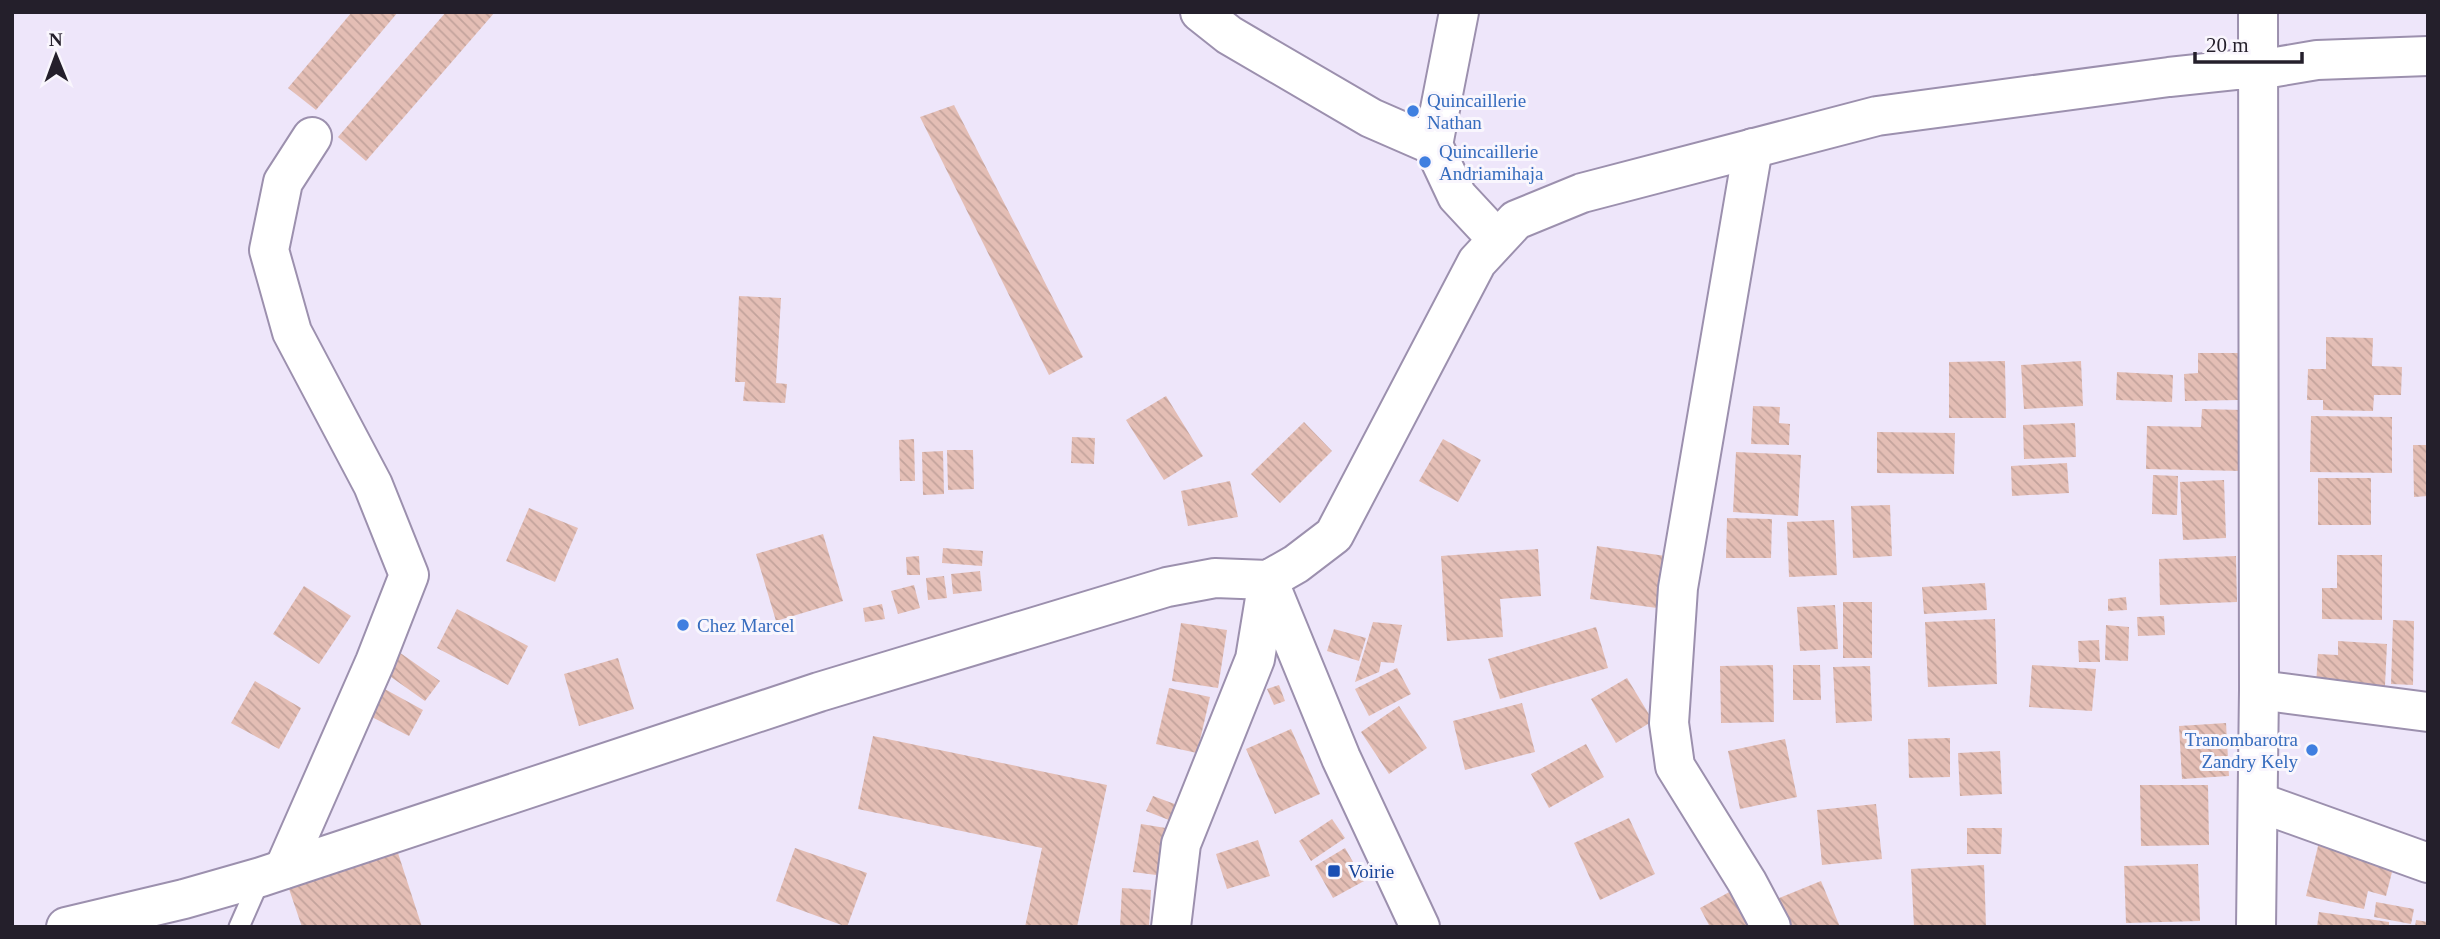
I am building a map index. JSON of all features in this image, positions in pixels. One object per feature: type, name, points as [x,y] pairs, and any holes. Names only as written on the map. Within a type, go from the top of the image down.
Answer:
[{"type":"street","points":[[1200,12],[1229,35],[1371,118],[1433,145]]},
{"type":"street","points":[[1458,12],[1433,145],[1457,196],[1497,239]]},
{"type":"street","points":[[2256,927],[2259,690],[2258,12]]},
{"type":"street","points":[[66,927],[184,900],[273,873],[819,692],[1167,587],[1215,578],[1268,580],[1296,564],[1334,535],[1477,262],[1516,220],[1582,193],[1877,116],[2169,77],[2258,70],[2317,60],[2428,56]]},
{"type":"street","points":[[273,873],[375,662],[409,575],[373,485],[292,332],[270,250],[283,182],[312,137]]},
{"type":"street","points":[[1753,148],[1678,588],[1670,723],[1675,766],[1747,882],[1771,927]]},
{"type":"street","points":[[1171,927],[1181,844],[1255,659],[1268,580]]},
{"type":"street","points":[[1268,580],[1341,758],[1420,927]]},
{"type":"street","points":[[2259,690],[2428,712]]},
{"type":"street","points":[[2258,802],[2428,863]]},
{"type":"lane","points":[[239,927],[273,873]]},
{"type":"building","points":[[352,12],[398,12],[316,110],[288,88]]},
{"type":"building","points":[[446,12],[495,12],[366,161],[338,137]]},
{"type":"building","points":[[954,105],[1083,357],[1049,375],[920,117]]},
{"type":"building","points":[[739,296],[781,298],[776,383],[787,384],[785,403],[743,401],[745,382],[735,382]]},
{"type":"building","points":[[2326,337],[2373,338],[2372,366],[2402,367],[2401,395],[2374,395],[2373,411],[2323,410],[2323,400],[2307,400],[2308,369],[2326,369]]},
{"type":"building","points":[[2198,353],[2238,353],[2238,400],[2185,401],[2184,374],[2198,373]]},
{"type":"building","points":[[2005,361],[2006,418],[1949,418],[1949,362]]},
{"type":"building","points":[[2081,361],[2083,406],[2024,409],[2021,365]]},
{"type":"building","points":[[2117,372],[2173,375],[2172,402],[2116,400]]},
{"type":"building","points":[[1166,396],[1203,456],[1164,480],[1126,420]]},
{"type":"building","points":[[1753,406],[1780,407],[1779,423],[1790,424],[1789,445],[1751,444]]},
{"type":"building","points":[[2202,409],[2242,410],[2241,471],[2146,469],[2147,426],[2201,427]]},
{"type":"building","points":[[2311,416],[2392,417],[2392,473],[2310,472]]},
{"type":"building","points":[[1304,422],[1332,451],[1280,503],[1251,474]]},
{"type":"building","points":[[2075,423],[2076,457],[2024,459],[2023,425]]},
{"type":"building","points":[[1877,432],[1955,433],[1954,474],[1877,473]]},
{"type":"building","points":[[1072,437],[1095,438],[1094,464],[1071,463]]},
{"type":"building","points":[[914,439],[915,481],[900,481],[899,440]]},
{"type":"building","points":[[1443,439],[1481,460],[1458,502],[1419,481]]},
{"type":"building","points":[[2413,445],[2428,445],[2428,496],[2414,497]]},
{"type":"building","points":[[947,450],[973,450],[974,489],[948,490]]},
{"type":"building","points":[[943,451],[944,494],[923,495],[922,452]]},
{"type":"building","points":[[1736,452],[1801,455],[1798,516],[1733,512]]},
{"type":"building","points":[[2067,463],[2069,493],[2012,496],[2011,466]]},
{"type":"building","points":[[2153,475],[2178,476],[2177,515],[2152,514]]},
{"type":"building","points":[[2318,478],[2371,478],[2371,525],[2318,525]]},
{"type":"building","points":[[2224,480],[2226,538],[2183,540],[2180,482]]},
{"type":"building","points":[[1230,481],[1238,517],[1188,526],[1181,491]]},
{"type":"building","points":[[1890,505],[1892,556],[1853,558],[1851,506]]},
{"type":"building","points":[[529,508],[578,528],[555,582],[506,561]]},
{"type":"building","points":[[1727,518],[1772,519],[1771,558],[1726,558]]},
{"type":"building","points":[[1834,520],[1837,575],[1789,577],[1787,522]]},
{"type":"building","points":[[823,534],[843,601],[776,621],[756,554]]},
{"type":"building","points":[[1597,546],[1679,558],[1672,610],[1590,599]]},
{"type":"building","points":[[943,548],[983,551],[982,566],[942,563]]},
{"type":"building","points":[[1538,549],[1541,596],[1500,599],[1503,637],[1447,641],[1441,556]]},
{"type":"building","points":[[2337,555],[2382,555],[2382,620],[2322,619],[2322,588],[2337,588]]},
{"type":"building","points":[[919,556],[920,575],[907,575],[906,557]]},
{"type":"building","points":[[2236,556],[2237,602],[2160,605],[2159,559]]},
{"type":"building","points":[[980,571],[982,591],[953,594],[951,574]]},
{"type":"building","points":[[944,576],[947,598],[928,600],[926,578]]},
{"type":"building","points":[[1985,583],[1987,610],[1924,614],[1922,587]]},
{"type":"building","points":[[914,585],[920,608],[898,614],[891,591]]},
{"type":"building","points":[[304,586],[351,616],[319,664],[273,634]]},
{"type":"building","points":[[2126,597],[2127,610],[2108,611],[2108,599]]},
{"type":"building","points":[[1843,602],[1872,602],[1872,658],[1843,658]]},
{"type":"building","points":[[882,604],[885,619],[865,622],[863,608]]},
{"type":"building","points":[[1835,605],[1838,649],[1800,651],[1797,607]]},
{"type":"building","points":[[457,609],[528,646],[508,685],[437,648]]},
{"type":"building","points":[[2164,616],[2165,635],[2138,636],[2137,617]]},
{"type":"building","points":[[1995,619],[1997,684],[1928,687],[1925,622]]},
{"type":"building","points":[[2393,620],[2414,621],[2413,685],[2391,684]]},
{"type":"building","points":[[1373,622],[1402,625],[1394,663],[1381,662],[1379,672],[1355,682]]},
{"type":"building","points":[[1181,623],[1227,630],[1218,688],[1172,681]]},
{"type":"building","points":[[2106,625],[2129,627],[2128,661],[2105,660]]},
{"type":"building","points":[[1596,627],[1608,668],[1500,699],[1488,659]]},
{"type":"building","points":[[1334,629],[1366,638],[1359,661],[1327,651]]},
{"type":"building","points":[[2099,640],[2100,662],[2079,662],[2078,641]]},
{"type":"building","points":[[2338,641],[2387,644],[2384,706],[2316,685],[2318,654],[2338,655]]},
{"type":"building","points":[[399,652],[440,681],[425,701],[384,672]]},
{"type":"building","points":[[618,658],[634,709],[579,726],[564,674]]},
{"type":"building","points":[[1773,665],[1774,722],[1721,723],[1720,666]]},
{"type":"building","points":[[1793,665],[1820,665],[1821,700],[1793,700]]},
{"type":"building","points":[[2032,665],[2096,669],[2092,711],[2029,707]]},
{"type":"building","points":[[1870,666],[1872,721],[1836,723],[1833,667]]},
{"type":"building","points":[[1397,668],[1411,694],[1369,716],[1355,689]]},
{"type":"building","points":[[1627,678],[1653,721],[1616,743],[1591,699]]},
{"type":"building","points":[[255,681],[301,708],[279,749],[231,723]]},
{"type":"building","points":[[1279,685],[1285,701],[1274,705],[1267,689]]},
{"type":"building","points":[[381,687],[423,710],[409,736],[366,714]]},
{"type":"building","points":[[1169,688],[1210,697],[1197,753],[1156,744]]},
{"type":"building","points":[[1522,703],[1535,752],[1465,770],[1453,721]]},
{"type":"building","points":[[1399,706],[1427,748],[1389,774],[1361,732]]},
{"type":"building","points":[[2226,723],[2229,776],[2182,779],[2179,726]]},
{"type":"building","points":[[1291,729],[1320,794],[1275,814],[1246,749]]},
{"type":"building","points":[[873,736],[1107,785],[1077,927],[1025,927],[1042,848],[858,809]]},
{"type":"building","points":[[1950,738],[1950,777],[1909,778],[1908,739]]},
{"type":"building","points":[[1785,739],[1797,797],[1740,809],[1728,751]]},
{"type":"building","points":[[1586,744],[1604,777],[1549,808],[1531,774]]},
{"type":"building","points":[[2000,751],[2002,794],[1960,796],[1958,753]]},
{"type":"building","points":[[2140,785],[2208,785],[2209,845],[2141,846]]},
{"type":"building","points":[[1153,796],[1180,806],[1174,822],[1146,811]]},
{"type":"building","points":[[1876,804],[1882,859],[1822,865],[1817,810]]},
{"type":"building","points":[[1629,818],[1655,874],[1600,900],[1574,843]]},
{"type":"building","points":[[1332,819],[1345,838],[1311,861],[1299,841]]},
{"type":"building","points":[[1141,824],[1172,829],[1164,876],[1133,872]]},
{"type":"building","points":[[1967,828],[2002,828],[2001,854],[1967,854]]},
{"type":"building","points":[[1258,840],[1270,876],[1227,889],[1216,854]]},
{"type":"building","points":[[2319,842],[2395,860],[2386,896],[2368,891],[2364,909],[2306,896]]},
{"type":"building","points":[[795,848],[867,873],[847,927],[776,901]]},
{"type":"building","points":[[1345,848],[1364,881],[1333,898],[1315,866]]},
{"type":"building","points":[[397,850],[422,927],[302,927],[288,886]]},
{"type":"building","points":[[2198,864],[2200,921],[2126,923],[2124,866]]},
{"type":"building","points":[[1984,865],[1986,927],[1914,927],[1911,869]]},
{"type":"building","points":[[1821,881],[1840,927],[1788,927],[1777,899]]},
{"type":"building","points":[[1122,888],[1151,890],[1149,927],[1120,927]]},
{"type":"building","points":[[1733,890],[1752,927],[1710,927],[1700,908]]},
{"type":"building","points":[[2376,902],[2414,909],[2411,924],[2374,917]]},
{"type":"building","points":[[2319,912],[2389,922],[2389,927],[2317,927]]},
{"type":"building","points":[[2416,920],[2428,922],[2428,927],[2415,927]]},
{"type":"place","name":"Quincaillerie Nathan","points":[[1413,111]]},
{"type":"place","name":"Quincaillerie Andriamihaja","points":[[1425,162]]},
{"type":"place","name":"Chez Marcel","points":[[683,625]]},
{"type":"place","name":"Tranombarotra Zandry Kely","points":[[2312,750]]},
{"type":"place","name":"Voirie","points":[[1334,871]]}]
